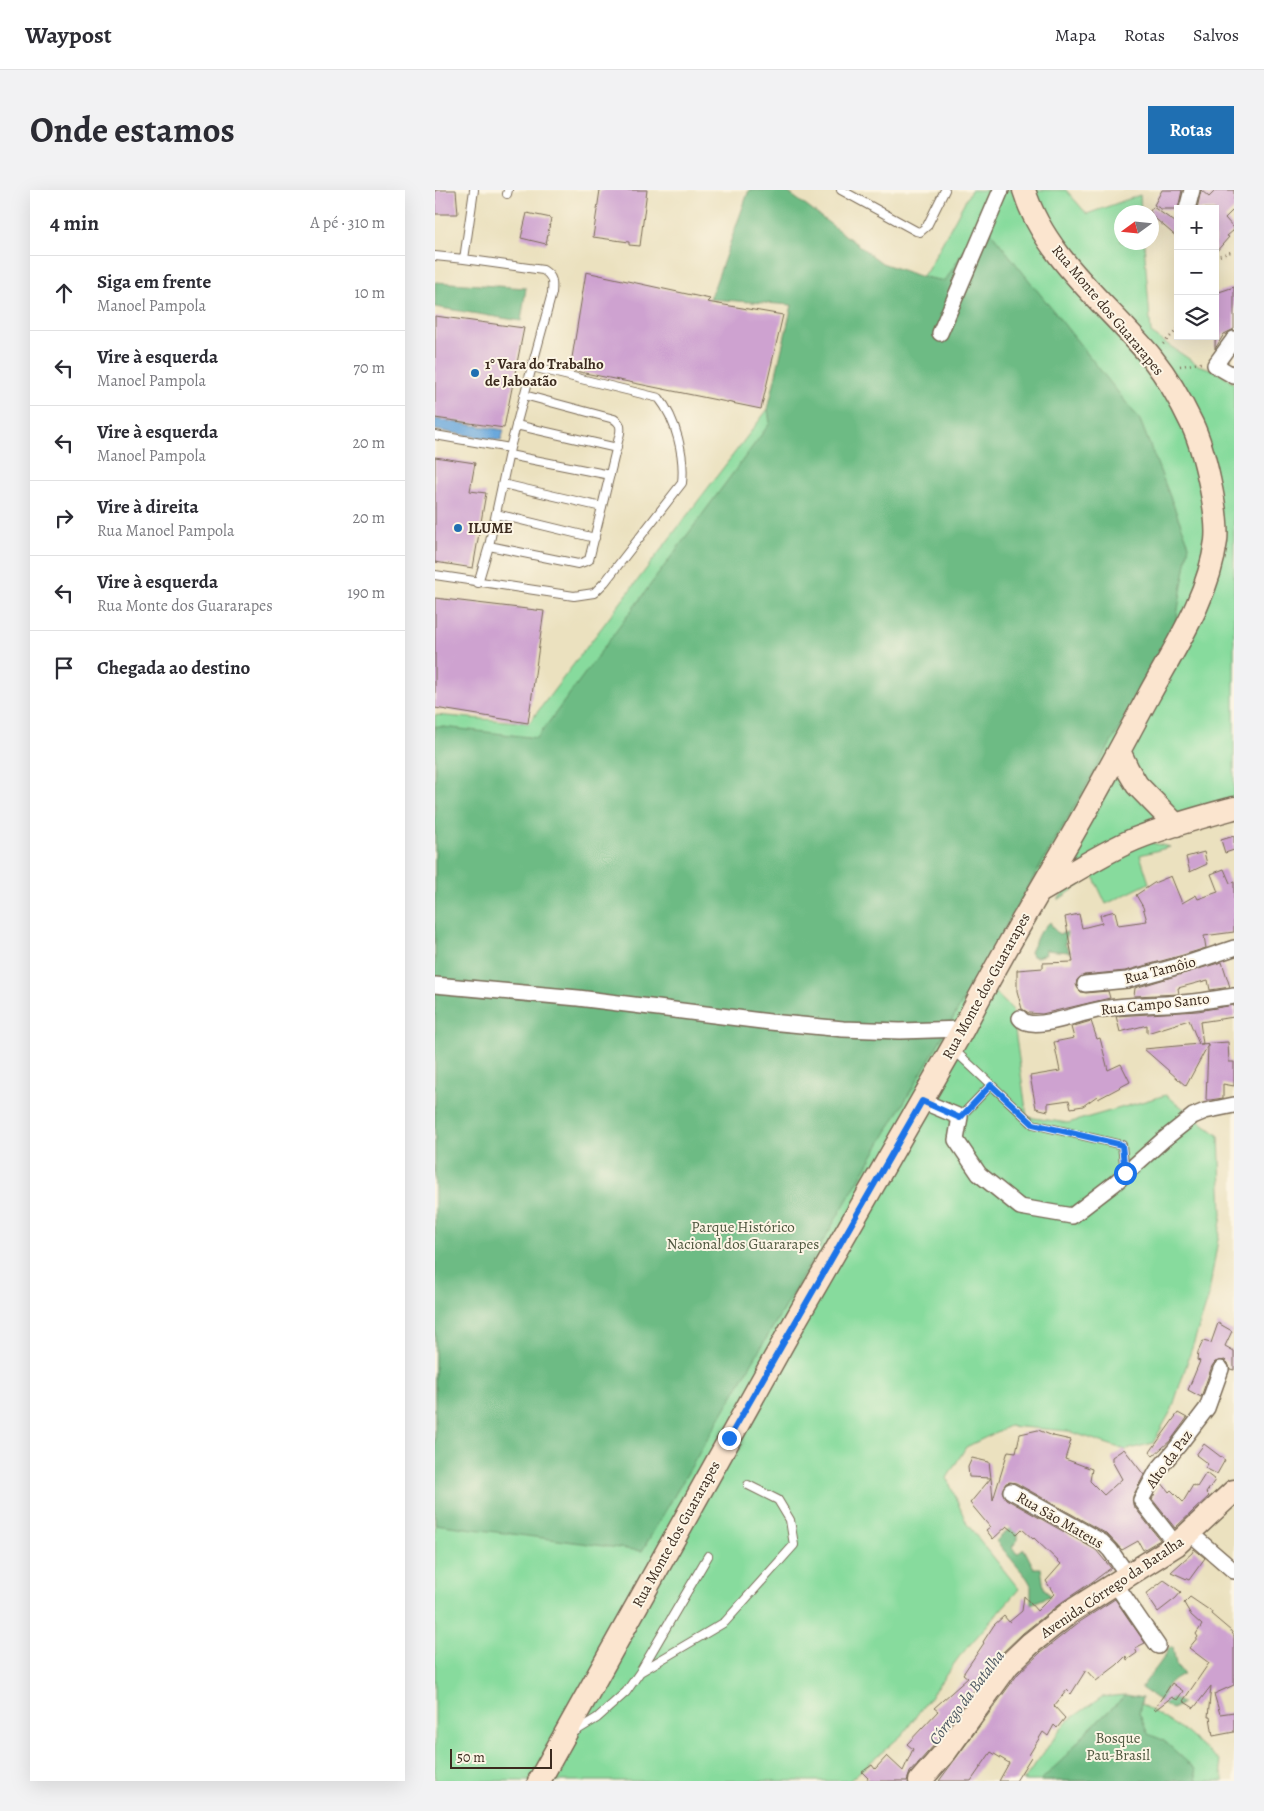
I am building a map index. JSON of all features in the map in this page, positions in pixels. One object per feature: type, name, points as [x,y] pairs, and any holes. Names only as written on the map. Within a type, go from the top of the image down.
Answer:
[{"type":"main road","name":"Rua Monte dos Guararapes","points":[[539,1781],[792,1327],[963,1029],[1037,894],[1070,840],[1199,602],[1208,574],[1216,540],[1211,487],[1194,427],[1161,370],[1067,264],[1044,231],[1031,208],[1024,190]]},
{"type":"main road","points":[[1119,751],[1137,784],[1176,825]]},
{"type":"main road","points":[[1037,894],[1118,847],[1176,825],[1234,808]]},
{"type":"main road","name":"Avenida Córrego da Batalha","points":[[920,1781],[946,1751],[1008,1665],[1031,1643],[1070,1612],[1183,1539],[1234,1491]]},
{"type":"street","points":[[940,333],[1001,190]]},
{"type":"street","points":[[1188,205],[1192,190]]},
{"type":"street","points":[[1234,339],[1215,365],[1225,369],[1234,376]]},
{"type":"street","name":"Rua Tamôio","points":[[1085,984],[1127,980],[1234,948]]},
{"type":"street","points":[[435,985],[578,998],[770,1022],[843,1029],[900,1031],[963,1029]]},
{"type":"street","name":"Rua Campo Santo","points":[[1020,1018],[1029,1024],[1048,1023],[1094,1010],[1118,1006],[1192,1002],[1234,996]]},
{"type":"street","points":[[922,1101],[960,1118],[956,1140],[974,1167],[979,1174],[1020,1207],[1072,1216],[1193,1116],[1234,1104]]},
{"type":"street","name":"Alto da Paz","points":[[1183,1539],[1141,1500],[1157,1471],[1207,1408],[1221,1368]]},
{"type":"street","name":"Rua São Mateus","points":[[1011,1491],[1102,1542],[1110,1550],[1121,1578],[1158,1646]]},
{"type":"street","points":[[1183,1539],[1234,1571]]},
{"type":"lane","points":[[464,259],[474,190]]},
{"type":"lane","points":[[841,190],[921,232],[927,226],[945,190]]},
{"type":"lane","points":[[435,256],[543,270],[549,274],[553,281],[552,293],[509,452],[489,546],[478,582]]},
{"type":"lane","points":[[435,575],[574,596],[594,593],[605,582],[682,483],[683,471],[677,440],[671,419],[659,398],[532,367]]},
{"type":"lane","points":[[489,546],[578,564],[589,560],[617,448],[621,428],[614,419],[524,395]]},
{"type":"lane","points":[[516,425],[617,448]]},
{"type":"lane","points":[[435,435],[610,475]]},
{"type":"lane","points":[[503,484],[602,507]]},
{"type":"lane","points":[[496,514],[595,538]]},
{"type":"lane","points":[[952,1048],[1033,1124],[1122,1145],[1125,1173]]},
{"type":"lane","points":[[960,1118],[991,1085]]},
{"type":"lane","points":[[640,1672],[725,1622],[794,1545],[790,1520],[778,1500],[748,1485]]},
{"type":"lane","points":[[562,1739],[597,1718],[626,1692],[640,1672],[708,1556]]},
{"type":"path","points":[[1219,256],[1234,251]]},
{"type":"path","points":[[1161,370],[1193,363],[1205,362],[1215,365]]},
{"type":"green space","name":"Parque Histórico Nacional dos Guararapes","points":[[749,190],[785,190],[882,263],[919,276],[945,281],[982,221],[1140,420],[1189,545],[1174,633],[937,1046],[642,1551],[435,1524],[435,726],[537,738],[770,423],[768,409],[792,305],[710,299]]},
{"type":"green space","name":"Parque Histórico Nacional dos Guararapes","points":[[971,190],[1066,190],[1087,214],[1140,195],[1141,205],[1114,205],[1114,250],[1145,250],[1151,333],[1198,365],[1211,369],[1234,384],[1234,812],[1148,842],[1170,847],[1140,855],[1149,883],[1106,904],[1093,876],[1058,900],[1076,870],[1037,893],[988,986],[1012,1009],[1027,1117],[1068,1123],[1166,1095],[1219,1136],[1222,1215],[1208,1299],[1172,1409],[1153,1443],[1126,1450],[1068,1431],[1009,1426],[966,1447],[947,1478],[967,1524],[1019,1589],[959,1657],[903,1734],[849,1781],[435,1781],[435,715],[529,723],[768,409],[927,271]]},
{"type":"green space","points":[[435,282],[526,288],[521,321],[435,307]]},
{"type":"green space","points":[[1050,922],[1059,934],[1067,932],[1065,944],[1070,952],[1045,950],[1046,954],[1037,957],[1032,956],[1030,952],[1039,933]]},
{"type":"green space","points":[[1010,1528],[1017,1534],[1017,1541],[1012,1547],[1017,1554],[1024,1549],[1034,1568],[1041,1568],[1044,1588],[1050,1596],[1031,1604],[1031,1585],[996,1541]]},
{"type":"green space","points":[[1173,1647],[1176,1664],[1184,1675],[1171,1681],[1165,1690],[1164,1694],[1169,1699],[1172,1697],[1183,1704],[1172,1709],[1141,1688],[1169,1648]]},
{"type":"green space","name":"Bosque Pau-Brasil","points":[[1126,1695],[1186,1732],[1219,1761],[1224,1781],[1023,1781],[1066,1722],[1102,1697]]},
{"type":"green space","name":"Bosque Pau-Brasil","points":[[1126,1695],[1142,1698],[1139,1713],[1148,1734],[1163,1740],[1195,1769],[1197,1781],[1040,1781],[1064,1758],[1087,1731]]},
{"type":"water","points":[[435,419],[504,430],[501,441],[435,430]]},
{"type":"building","points":[[435,190],[456,190],[458,214],[435,214]]},
{"type":"building","points":[[600,190],[647,190],[640,246],[629,245],[629,242],[593,237]]},
{"type":"building","points":[[1162,190],[1182,190],[1179,205],[1174,205],[1174,209],[1161,209],[1159,205],[1154,205]]},
{"type":"building","points":[[1201,190],[1209,197],[1216,190],[1234,190],[1234,209],[1225,218],[1234,230],[1227,236],[1229,237],[1219,248],[1219,205],[1198,205]]},
{"type":"building","points":[[1159,211],[1174,221],[1174,235],[1159,222]]},
{"type":"building","points":[[527,213],[551,218],[546,244],[521,238]]},
{"type":"building","points":[[586,272],[710,299],[707,302],[783,315],[761,409],[570,370]]},
{"type":"building","points":[[1234,287],[1234,329],[1224,334],[1215,349],[1215,340],[1219,340],[1219,292]]},
{"type":"building","name":"1° Vara do Trabalho de Jaboatão","points":[[435,316],[524,328],[504,428],[435,418]]},
{"type":"building","name":"ILUME","points":[[435,457],[475,463],[470,491],[486,493],[473,568],[435,562]]},
{"type":"building","points":[[435,598],[544,611],[528,723],[435,708]]},
{"type":"building","points":[[1234,836],[1234,850],[1225,853],[1221,840]]},
{"type":"building","points":[[1204,852],[1207,864],[1190,872],[1186,857]]},
{"type":"building","points":[[1224,869],[1230,883],[1234,882],[1234,932],[1204,936],[1206,948],[1125,971],[1084,975],[1077,980],[1076,985],[1081,992],[1108,991],[1110,998],[1042,1014],[1029,1013],[1022,1009],[1017,991],[1017,970],[1043,968],[1043,963],[1073,962],[1065,917],[1079,914],[1082,928],[1102,923],[1100,915],[1115,911],[1118,925],[1147,921],[1143,907],[1136,895],[1154,883],[1171,876],[1182,903],[1196,895],[1198,899],[1218,892],[1211,874]]},
{"type":"building","points":[[1222,962],[1230,987],[1210,990],[1208,980],[1178,988],[1179,994],[1134,996],[1135,988]]},
{"type":"building","points":[[1234,1005],[1234,1017],[1200,1022],[1203,1044],[1228,1042],[1229,1062],[1234,1062],[1234,1086],[1223,1084],[1223,1098],[1206,1100],[1208,1045],[1186,1086],[1144,1049],[1199,1044],[1189,1020],[1147,1033],[1147,1025],[1120,1032],[1116,1016],[1198,1011]]},
{"type":"building","points":[[1091,1021],[1097,1039],[1100,1038],[1108,1070],[1121,1064],[1130,1082],[1098,1099],[1097,1096],[1083,1106],[1071,1108],[1069,1100],[1048,1103],[1048,1111],[1036,1108],[1030,1076],[1060,1071],[1054,1042],[1074,1038],[1071,1027]]},
{"type":"building","points":[[1218,1323],[1232,1331],[1225,1346],[1234,1351],[1234,1370],[1230,1369],[1225,1360],[1215,1362],[1201,1397],[1188,1390],[1200,1361],[1197,1360],[1198,1352],[1203,1341],[1211,1343]]},
{"type":"building","points":[[1178,1413],[1187,1418],[1171,1440],[1153,1456],[1150,1452]]},
{"type":"building","points":[[1038,1430],[1071,1440],[1065,1459],[1092,1469],[1090,1481],[1104,1495],[1122,1479],[1112,1461],[1112,1457],[1124,1449],[1144,1475],[1133,1496],[1133,1505],[1160,1540],[1143,1550],[1138,1541],[1122,1550],[1107,1534],[1016,1483],[1006,1483],[1002,1491],[1006,1499],[1096,1550],[1111,1568],[1062,1602],[1023,1633],[999,1656],[936,1743],[910,1772],[907,1781],[866,1781],[868,1778],[862,1772],[872,1765],[875,1769],[887,1756],[903,1771],[913,1749],[907,1744],[938,1711],[934,1708],[968,1678],[963,1674],[994,1625],[1004,1616],[1009,1622],[1022,1611],[1024,1596],[1037,1611],[1054,1594],[1046,1581],[1061,1564],[1022,1529],[1017,1534],[1007,1526],[993,1539],[986,1530],[990,1527],[970,1503],[991,1478],[993,1500],[1008,1451],[1016,1452],[1020,1434]]},
{"type":"building","points":[[1204,1444],[1225,1460],[1217,1474],[1205,1468],[1208,1464],[1196,1455]]},
{"type":"building","points":[[972,1458],[989,1462],[991,1478],[969,1477],[968,1467]]},
{"type":"building","points":[[1206,1473],[1215,1480],[1206,1493],[1209,1496],[1175,1528],[1152,1499],[1161,1482],[1169,1492],[1171,1490],[1183,1502],[1193,1485],[1197,1487]]},
{"type":"building","points":[[1194,1549],[1205,1558],[1189,1580],[1171,1572],[1192,1553]]},
{"type":"building","points":[[1164,1580],[1181,1592],[1158,1612],[1146,1594]]},
{"type":"building","points":[[1190,1597],[1212,1612],[1211,1614],[1231,1631],[1234,1636],[1234,1685],[1214,1694],[1220,1714],[1234,1712],[1234,1732],[1213,1736],[1210,1717],[1208,1717],[1211,1686],[1194,1708],[1183,1701],[1209,1663],[1189,1648],[1198,1637],[1196,1634],[1202,1625],[1191,1615],[1184,1603]]},
{"type":"building","points":[[1115,1599],[1145,1643],[1135,1648],[1137,1653],[1127,1660],[1126,1656],[1096,1681],[1086,1670],[1071,1694],[1067,1690],[1054,1706],[1065,1718],[1057,1728],[1054,1725],[1048,1736],[1043,1732],[1029,1755],[1031,1757],[1016,1781],[999,1781],[1009,1763],[991,1752],[971,1781],[939,1781],[1018,1674],[1040,1653],[1078,1623]]},
{"type":"building","points":[[1172,1683],[1183,1691],[1177,1700],[1172,1697],[1155,1710],[1154,1709]]},
{"type":"place","name":"1° Vara do Trabalho de Jaboatão","points":[[475,373]]},
{"type":"place","name":"ILUME","points":[[458,528]]},
{"type":"route","points":[[729,1438],[922,1101],[960,1118],[991,1085],[1033,1124],[1122,1145],[1125,1173]]},
{"type":"water label","name":"Córrego da Batalha","points":[[966,1697]]}]
